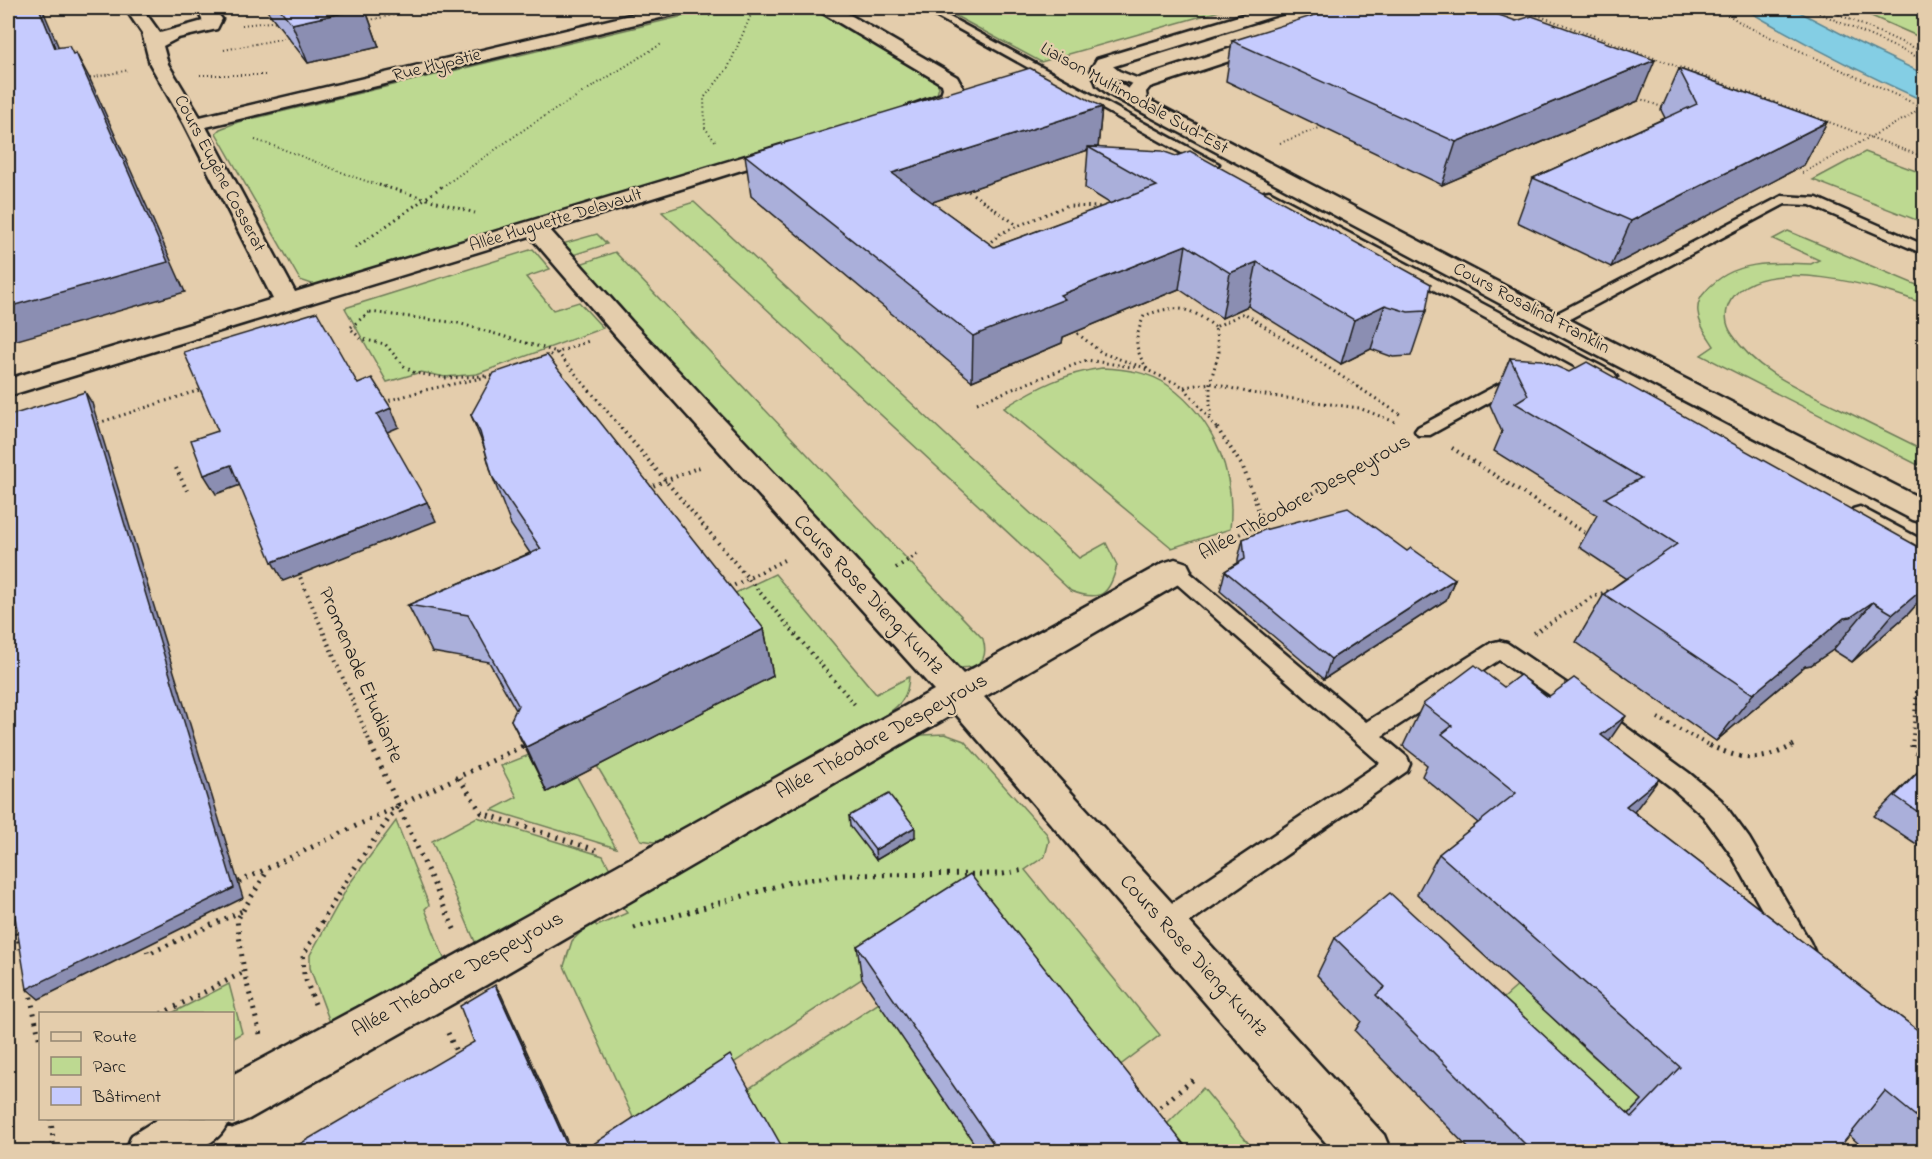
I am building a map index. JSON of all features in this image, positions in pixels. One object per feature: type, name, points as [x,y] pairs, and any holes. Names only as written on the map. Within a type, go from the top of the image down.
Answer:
[{"type":"street","name":"Cours Eugène Cosserat","points":[[134,8],[151,33],[159,64],[194,124],[288,303]]},
{"type":"street","points":[[153,44],[172,34],[211,25],[213,19],[204,8]]},
{"type":"street","name":"Rue Hypatie","points":[[194,124],[679,8]]},
{"type":"street","points":[[827,8],[950,81],[953,88],[949,98],[889,118]]},
{"type":"street","name":"Cours Rosalind Franklin","points":[[1281,8],[1104,63],[1100,69],[1104,81],[1115,90],[1141,92],[1554,321],[1924,513]]},
{"type":"street","points":[[1141,92],[1285,36]]},
{"type":"street","name":"Allée Huguette Delavault","points":[[8,388],[810,143]]},
{"type":"street","name":"Cours Rose Dieng-Kuntz","points":[[535,227],[623,328],[958,693],[1367,1152]]},
{"type":"street","name":"Allée Théodore Despeyrous","points":[[234,1101],[1175,571]]},
{"type":"street","points":[[149,1152],[203,1120]]},
{"type":"lane","name":"Liaison Multimodale Sud-Est","points":[[926,8],[1226,172]]},
{"type":"lane","points":[[1257,189],[1622,385]]},
{"type":"lane","points":[[1554,321],[1782,200],[1812,201],[1924,250]]},
{"type":"lane","name":"Allée Théodore Despeyrous","points":[[1424,431],[1532,373]]},
{"type":"lane","points":[[1841,504],[1924,550]]},
{"type":"lane","points":[[1164,924],[1398,764],[1175,571]]},
{"type":"lane","points":[[1365,735],[1499,649],[1558,689],[1662,766],[1712,808],[1740,846],[1793,943],[1812,968]]},
{"type":"path","points":[[714,8],[702,18],[737,8]]},
{"type":"path","points":[[731,167],[726,154],[705,128],[704,98],[728,68],[754,8]]},
{"type":"path","points":[[1518,8],[1924,157]]},
{"type":"path","points":[[1718,8],[1765,35],[1923,107]]},
{"type":"path","points":[[1808,8],[1924,60]]},
{"type":"path","points":[[1824,8],[1924,52]]},
{"type":"path","points":[[232,26],[286,20]]},
{"type":"path","points":[[351,250],[532,124],[668,40]]},
{"type":"path","points":[[1629,94],[1674,111]]},
{"type":"path","points":[[1802,172],[1923,107]]},
{"type":"path","points":[[1279,144],[1323,127]]},
{"type":"path","points":[[255,140],[289,150],[357,179],[483,214]]},
{"type":"path","points":[[959,185],[1018,225]]},
{"type":"path","points":[[983,249],[1001,232],[1066,206],[1111,207]]},
{"type":"path","points":[[1148,369],[1135,349],[1138,330],[1144,316],[1163,308],[1185,307],[1215,327],[1219,352],[1210,383],[1210,417]]},
{"type":"path","points":[[363,310],[458,323],[557,352],[882,736]]},
{"type":"path","points":[[370,312],[350,328],[354,336],[369,343],[382,342],[392,349],[406,368],[420,375],[495,376]]},
{"type":"path","points":[[1215,327],[1244,313]]},
{"type":"path","points":[[1065,326],[1082,335],[1102,353],[1148,369],[1184,387],[1210,417],[1243,467],[1263,522]]},
{"type":"path","points":[[537,360],[623,328]]},
{"type":"path","points":[[977,403],[1087,360],[1148,369]]},
{"type":"path","points":[[381,404],[424,390],[505,372]]},
{"type":"path","points":[[1184,387],[1210,383],[1300,401],[1359,408],[1424,431]]},
{"type":"path","points":[[98,423],[203,389]]},
{"type":"path","name":"Allée Théodore Despeyrous","points":[[1175,571],[1424,431]]},
{"type":"path","points":[[644,490],[736,451]]},
{"type":"path","points":[[176,468],[189,495]]},
{"type":"path","points":[[721,592],[820,543]]},
{"type":"path","name":"Promenade Etudiante","points":[[303,567],[297,569],[398,807],[442,900]]},
{"type":"path","points":[[1533,633],[1593,597],[1612,590]]},
{"type":"path","points":[[1924,678],[1917,692],[1912,749],[1924,756]]},
{"type":"path","points":[[1657,718],[1696,740],[1733,755],[1766,758],[1794,745]]},
{"type":"path","points":[[239,882],[533,741]]},
{"type":"path","points":[[459,778],[482,813],[651,867]]},
{"type":"path","points":[[268,869],[237,920],[244,972],[272,1078]]},
{"type":"path","points":[[624,930],[791,882],[843,875],[1004,874],[1024,870]]},
{"type":"path","points":[[12,909],[21,953]]},
{"type":"path","points":[[145,944],[148,954],[243,910]]},
{"type":"path","points":[[165,1012],[244,972]]},
{"type":"path","points":[[28,987],[39,1037]]},
{"type":"path","points":[[1146,1118],[1194,1077]]},
{"type":"path","points":[[51,1120],[54,1152]]},
{"type":"green space","points":[[717,8],[813,8],[937,82],[939,87],[937,94],[925,103],[326,284],[315,285],[300,280],[216,133],[238,122]]},
{"type":"green space","points":[[941,8],[1230,8],[1041,62]]},
{"type":"green space","points":[[1853,8],[1924,8],[1924,39]]},
{"type":"green space","points":[[1865,152],[1924,174],[1924,223],[1813,180]]},
{"type":"green space","points":[[694,202],[1079,558],[1106,543],[1117,565],[1108,589],[1103,593],[1090,596],[1071,591],[662,212]]},
{"type":"green space","points":[[1788,231],[1924,288],[1924,304],[1881,289],[1823,278],[1794,276],[1768,278],[1746,286],[1731,300],[1726,313],[1730,330],[1753,359],[1780,378],[1924,450],[1924,468],[1701,355],[1714,346],[1700,321],[1699,303],[1704,293],[1716,281],[1728,273],[1754,265],[1811,264],[1819,260],[1773,239]]},
{"type":"green space","points":[[597,234],[607,244],[573,255],[562,244]]},
{"type":"green space","points":[[533,249],[550,269],[526,277],[553,310],[579,302],[603,328],[477,374],[445,377],[421,372],[387,382],[345,308]]},
{"type":"green space","points":[[615,252],[983,639],[985,648],[979,664],[960,668],[952,667],[868,581],[580,264]]},
{"type":"green space","points":[[1102,368],[1129,370],[1154,377],[1169,386],[1199,415],[1219,450],[1225,469],[1231,508],[1230,529],[1172,548],[1004,408],[1051,382]]},
{"type":"green space","points":[[775,574],[876,694],[909,677],[906,694],[897,707],[887,714],[667,838],[654,842],[641,840],[597,766],[773,676],[731,595]]},
{"type":"green space","points":[[945,734],[964,741],[1047,834],[1049,841],[1045,856],[1025,870],[1160,1035],[1102,1079],[970,908],[637,1126],[564,966],[572,941],[592,921],[597,926],[627,913],[621,905],[911,739],[922,735]]},
{"type":"green space","points":[[539,751],[546,792],[577,777],[616,848],[492,810],[517,797],[501,766]]},
{"type":"green space","points":[[477,817],[603,856],[610,869],[476,944],[432,841]]},
{"type":"green space","points":[[396,821],[429,905],[425,909],[445,961],[331,1025],[310,968],[310,955],[350,883]]},
{"type":"green space","points":[[1521,983],[1579,1044],[1645,1097],[1595,1148],[1470,1028]]},
{"type":"green space","points":[[229,984],[242,1033],[234,1037],[234,1012],[174,1012]]},
{"type":"green space","points":[[879,1003],[980,1151],[783,1151],[748,1089]]},
{"type":"green space","points":[[1203,1088],[1255,1151],[1159,1151],[1150,1141]]},
{"type":"water","points":[[1743,8],[1792,8],[1924,74],[1924,101],[1832,57]]},
{"type":"building","points":[[8,8],[39,8],[55,48],[69,46],[73,54],[76,53],[168,262],[8,307]]},
{"type":"building","points":[[279,8],[365,8],[292,24]]},
{"type":"building","points":[[1337,8],[1479,8],[1516,21],[1532,16],[1655,60],[1456,142],[1232,41]]},
{"type":"building","points":[[1030,68],[1102,107],[892,173],[994,247],[1157,186],[1088,147],[1162,151],[1176,156],[1190,151],[1431,284],[1426,311],[1408,312],[1385,305],[1354,320],[1257,262],[1230,273],[1186,245],[1060,295],[1065,299],[973,336],[745,155]]},
{"type":"building","points":[[1679,69],[1827,122],[1631,221],[1533,178],[1697,104]]},
{"type":"building","points":[[317,312],[358,384],[372,378],[391,408],[377,414],[427,502],[272,562],[231,465],[204,475],[191,440],[218,431],[184,352]]},
{"type":"building","points":[[547,355],[764,629],[526,747],[511,720],[518,705],[468,615],[408,605],[541,549],[493,478],[480,432],[471,415],[494,373]]},
{"type":"building","points":[[1510,358],[1542,360],[1569,372],[1587,362],[1924,550],[1924,588],[1893,614],[1873,602],[1851,617],[1844,618],[1753,694],[1604,594],[1677,544],[1605,498],[1641,478],[1515,403],[1528,395]]},
{"type":"building","points":[[85,392],[234,888],[27,989],[11,893],[8,895],[8,416]]},
{"type":"building","points":[[1348,508],[1407,551],[1411,548],[1455,579],[1331,659],[1225,571],[1245,559],[1243,539],[1264,530]]},
{"type":"building","points":[[1475,665],[1504,687],[1520,675],[1548,697],[1574,678],[1626,716],[1601,735],[1659,779],[1626,806],[1924,1035],[1924,1123],[1885,1091],[1836,1152],[1533,1152],[1376,995],[1385,987],[1335,938],[1390,893],[1632,1117],[1680,1067],[1439,854],[1516,793],[1442,734],[1452,726],[1423,704]]},
{"type":"building","points":[[1924,766],[1924,816],[1895,796]]},
{"type":"building","points":[[889,794],[915,827],[875,850],[849,816]]},
{"type":"building","points":[[970,874],[1190,1152],[999,1152],[857,946]]},
{"type":"building","points":[[495,985],[570,1152],[286,1152],[474,1042],[460,1006]]},
{"type":"building","points":[[730,1055],[785,1152],[581,1152]]}]
